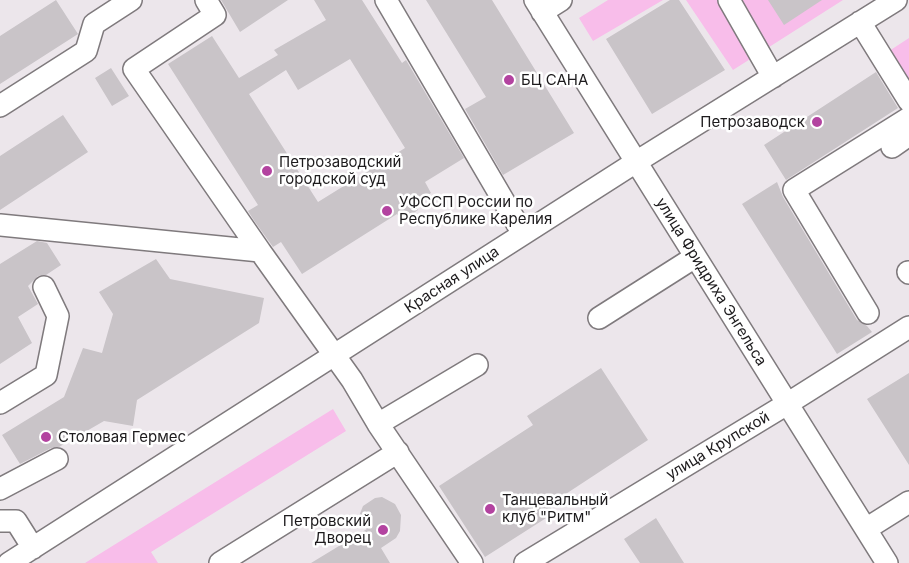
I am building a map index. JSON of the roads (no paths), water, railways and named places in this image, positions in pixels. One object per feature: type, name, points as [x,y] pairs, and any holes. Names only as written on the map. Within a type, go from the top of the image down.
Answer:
[{"type":"street","points":[[0,106],[86,51],[94,24],[131,0]]},
{"type":"street","points":[[206,0],[215,15],[134,69],[352,380],[378,424],[472,563]]},
{"type":"street","points":[[386,0],[523,234]]},
{"type":"street","points":[[538,6],[561,0]]},
{"type":"street","name":"Красная улица","points":[[9,563],[636,162],[896,0]]},
{"type":"street","points":[[731,2],[773,77]]},
{"type":"street","name":"улица Фридриха Энгельса","points":[[538,6],[887,563]]},
{"type":"street","points":[[860,22],[909,101]]},
{"type":"street","points":[[868,313],[794,190],[909,117]]},
{"type":"street","points":[[0,225],[260,251]]},
{"type":"street","points":[[599,318],[695,257]]},
{"type":"street","points":[[0,404],[46,375],[58,316],[44,287]]},
{"type":"street","name":"улица Крупской","points":[[525,563],[788,404],[909,327]]},
{"type":"street","points":[[378,424],[477,365]]},
{"type":"street","points":[[220,563],[398,452]]},
{"type":"street","points":[[33,548],[8,521],[0,492],[57,459]]},
{"type":"street","points":[[866,529],[909,502]]},
{"type":"place","name":"БЦ САНА","points":[[509,80]]},
{"type":"place","name":"Петрозаводск","points":[[817,122]]},
{"type":"place","name":"Петрозаводский городской суд","points":[[267,171]]},
{"type":"place","name":"УФССП России по Республике Карелия","points":[[387,211]]},
{"type":"place","name":"Столовая Гермес","points":[[46,437]]},
{"type":"place","name":"Танцевальный клуб \"Ритм\"","points":[[490,509]]},
{"type":"place","name":"Петровский Дворец","points":[[383,530]]}]
